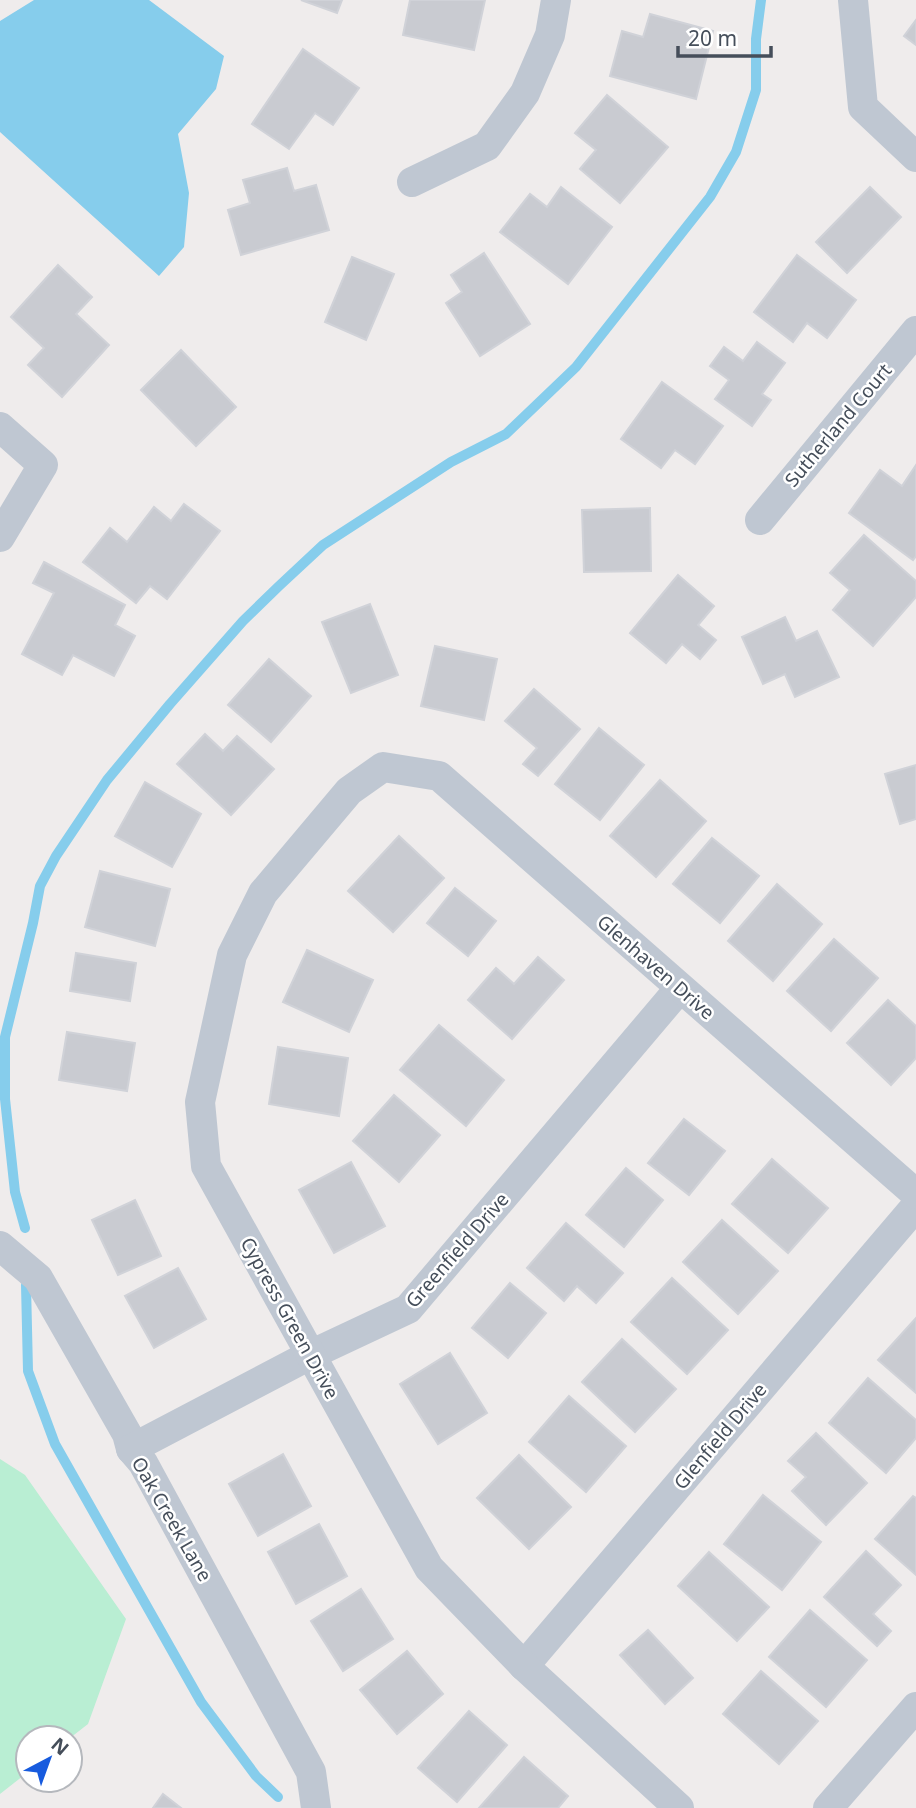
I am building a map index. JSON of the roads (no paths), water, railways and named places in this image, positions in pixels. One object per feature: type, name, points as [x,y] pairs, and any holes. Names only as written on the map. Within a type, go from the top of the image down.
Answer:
[{"type":"street","points":[[412,182],[486,146],[525,93],[550,35],[556,0]]},
{"type":"street","points":[[853,0],[863,107],[916,157]]},
{"type":"street","name":"Sutherland Court","points":[[760,520],[916,331]]},
{"type":"street","points":[[0,427],[43,465],[0,537]]},
{"type":"street","name":"Glenhaven Drive","points":[[383,767],[439,776],[916,1194]]},
{"type":"street","name":"Cypress Green Drive","points":[[383,767],[349,791],[263,894],[232,955],[200,1102],[206,1166],[429,1568],[524,1666],[679,1808]]},
{"type":"street","name":"Greenfield Drive","points":[[131,1449],[310,1355],[408,1308],[680,988]]},
{"type":"street","name":"Glenfield Drive","points":[[524,1666],[916,1206]]},
{"type":"street","name":"Oak Creek Lane","points":[[0,1246],[38,1278],[127,1434],[131,1449],[143,1463],[311,1772],[316,1808]]},
{"type":"street","points":[[828,1808],[916,1707]]},
{"type":"water","points":[[34,0],[149,0],[224,56],[216,89],[178,134],[189,193],[184,247],[159,276],[0,132],[0,21]]},
{"type":"waterway","points":[[25,1228],[15,1192],[5,1099],[5,1037],[40,886],[56,856],[107,780],[243,621],[279,586],[323,545],[451,462],[506,434],[576,367],[710,197],[736,152],[756,90],[756,39],[761,0]]},
{"type":"waterway","points":[[26,1285],[28,1371],[55,1444],[201,1702],[256,1776],[278,1797]]}]
